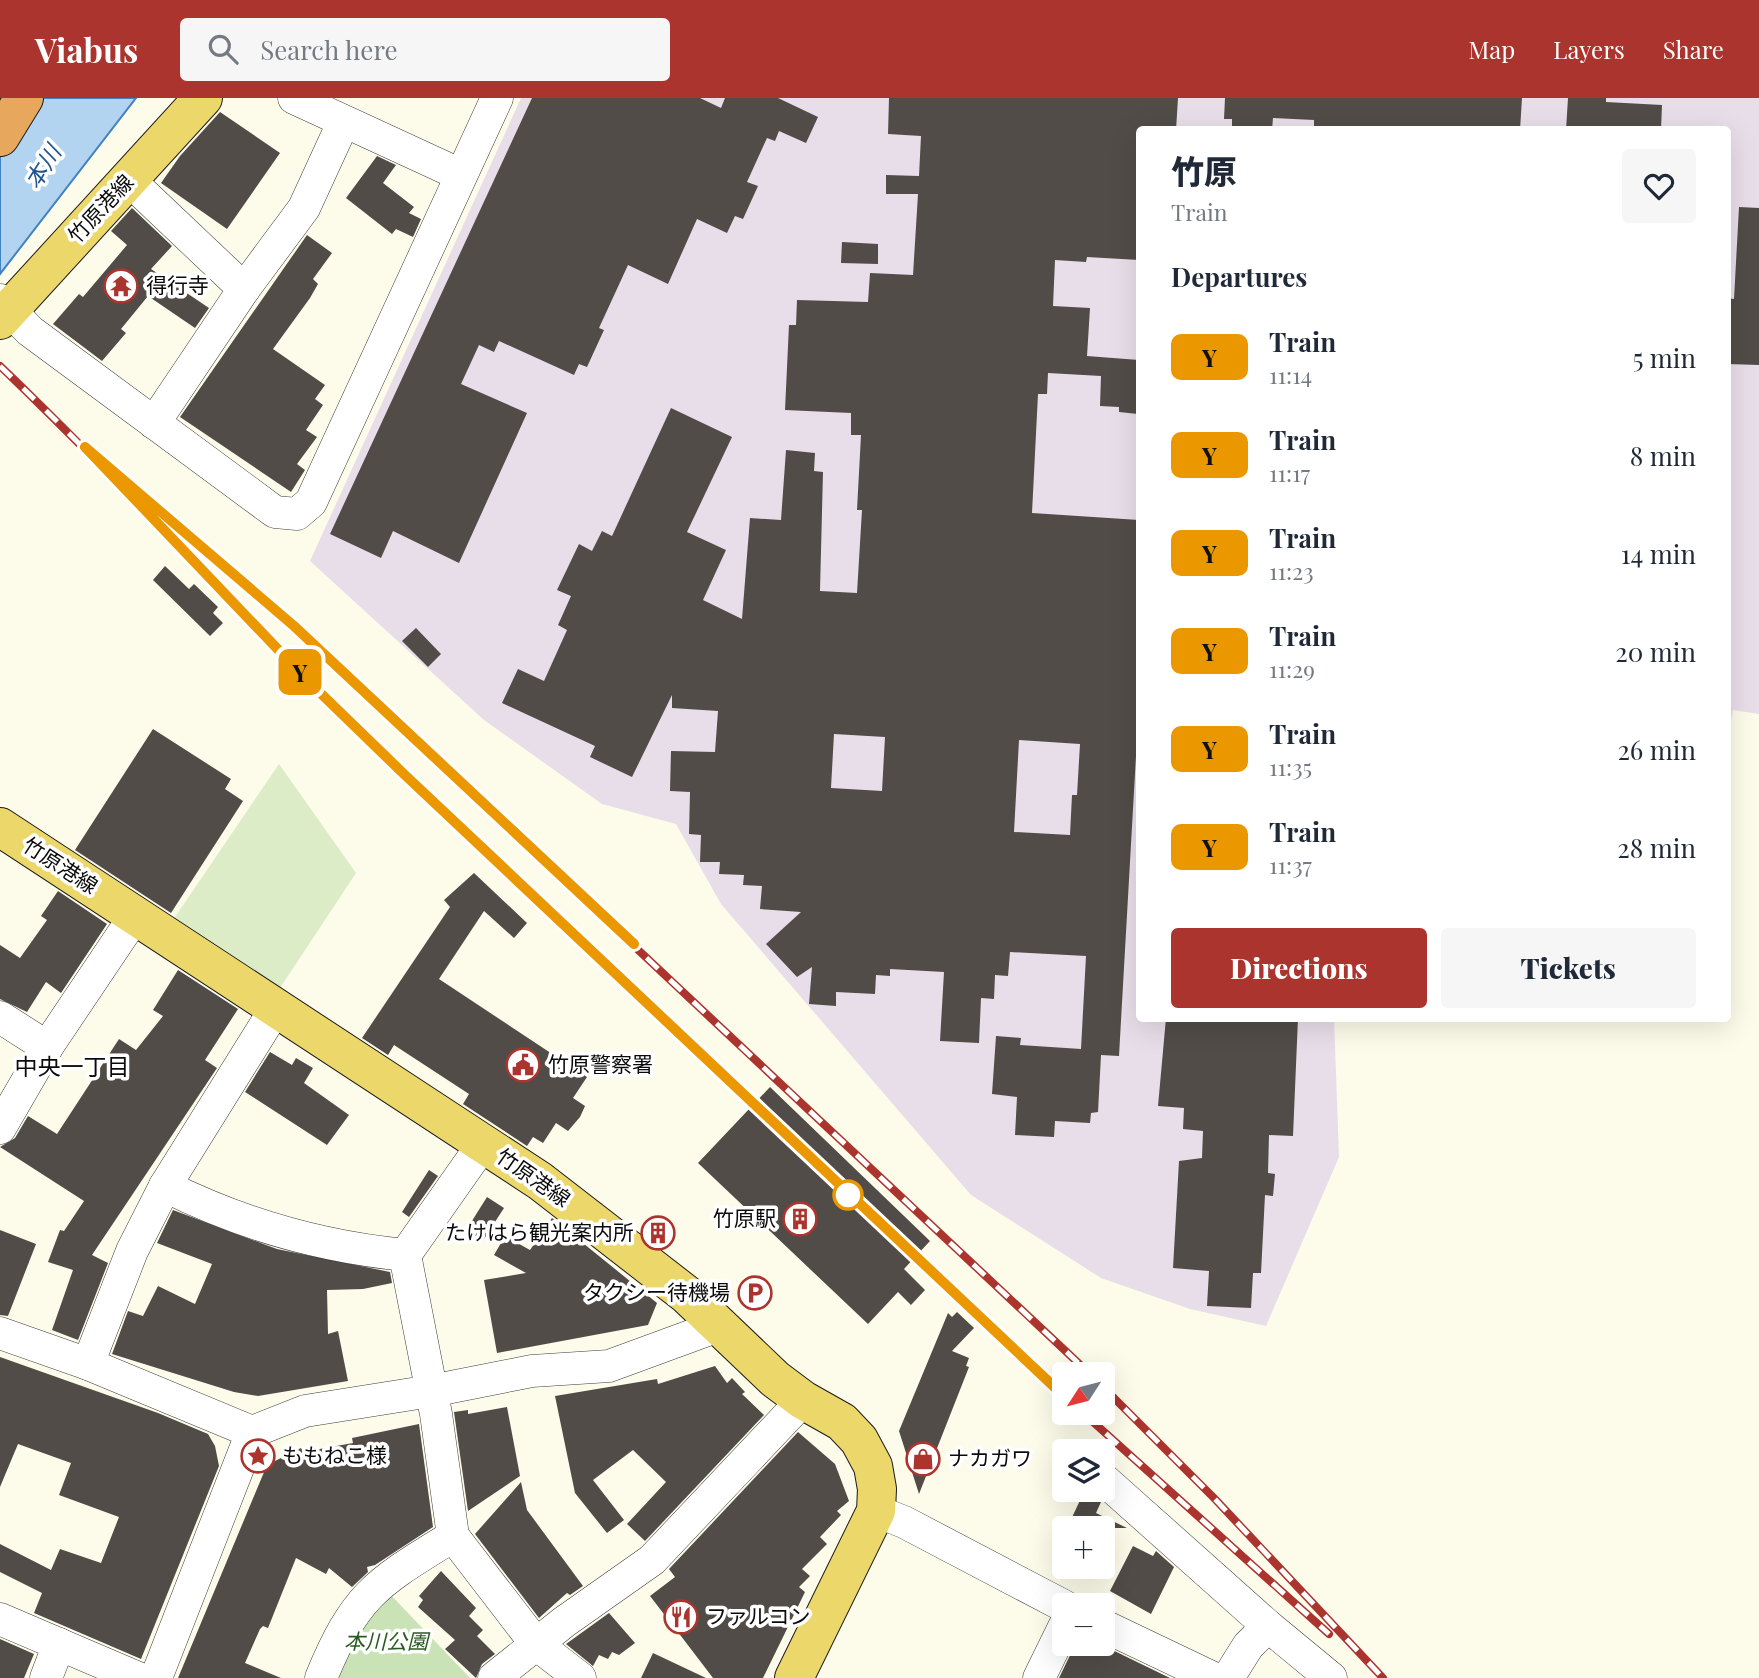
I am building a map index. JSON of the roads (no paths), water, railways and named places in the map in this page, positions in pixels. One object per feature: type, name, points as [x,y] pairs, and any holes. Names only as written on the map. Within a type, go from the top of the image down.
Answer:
[{"type":"highway","points":[[0,137],[24,98]]},
{"type":"main road","name":"竹原港線","points":[[2,310],[203,98]]},
{"type":"main road","name":"竹原港線","points":[[0,827],[540,1181],[687,1295],[718,1326],[803,1400],[842,1422],[859,1440],[873,1466],[877,1489],[876,1511],[794,1678]]},
{"type":"street","points":[[294,98],[461,175]]},
{"type":"street","points":[[2,310],[275,512],[297,514],[311,502],[496,98]]},
{"type":"street","points":[[155,423],[244,289],[304,208],[344,123]]},
{"type":"street","points":[[128,179],[244,289]]},
{"type":"street","points":[[0,1128],[47,1046],[135,916]]},
{"type":"street","points":[[88,1364],[132,1251],[165,1185],[276,1008]]},
{"type":"street","points":[[0,1017],[47,1046]]},
{"type":"street","points":[[483,1144],[405,1255],[431,1391],[453,1536],[536,1644],[580,1678]]},
{"type":"street","points":[[165,1185],[234,1217],[356,1250],[405,1255]]},
{"type":"street","points":[[0,1333],[88,1364],[252,1432],[305,1411],[431,1391],[532,1371],[608,1366],[718,1326]]},
{"type":"street","points":[[494,1678],[536,1644],[652,1560],[803,1400]]},
{"type":"street","points":[[156,1678],[252,1432]]},
{"type":"street","points":[[1115,1490],[1268,1626],[1331,1678]]},
{"type":"street","points":[[876,1511],[904,1522],[1052,1600]]},
{"type":"street","points":[[321,1678],[352,1611],[373,1588],[453,1536]]},
{"type":"street","points":[[0,1619],[138,1678]]},
{"type":"street","points":[[1228,1678],[1248,1646],[1268,1626]]},
{"type":"street","points":[[1115,1631],[1213,1678]]},
{"type":"street","points":[[46,1678],[59,1644]]},
{"type":"street","points":[[1039,1678],[1052,1651]]},
{"type":"water","name":"本川","points":[[0,98],[136,98],[0,274]]},
{"type":"railway","points":[[0,366],[103,467],[406,776],[1052,1385]]},
{"type":"railway","points":[[151,504],[294,627],[1077,1362]]},
{"type":"railway","points":[[1115,1399],[1214,1498],[1383,1678]]},
{"type":"railway","points":[[1096,1425],[1329,1634]]},
{"type":"train","name":"Y","points":[[634,944],[294,626],[85,447],[309,682],[962,1303],[1052,1385]]},
{"type":"place","name":"得行寺","points":[[121,286]]},
{"type":"place","name":"竹原警察署","points":[[523,1065]]},
{"type":"place","name":"竹原駅","points":[[800,1219]]},
{"type":"place","name":"たけはら観光案内所","points":[[658,1233]]},
{"type":"place","name":"タクシー待機場","points":[[755,1293]]},
{"type":"place","name":"ももねこ様","points":[[258,1456]]},
{"type":"place","name":"ナカガワ","points":[[923,1459]]},
{"type":"place","name":"ファルコン","points":[[681,1617]]},
{"type":"district","name":"中央一丁目","points":[[72,1067]]},
{"type":"park label","name":"本川公園","points":[[386,1642]]}]
